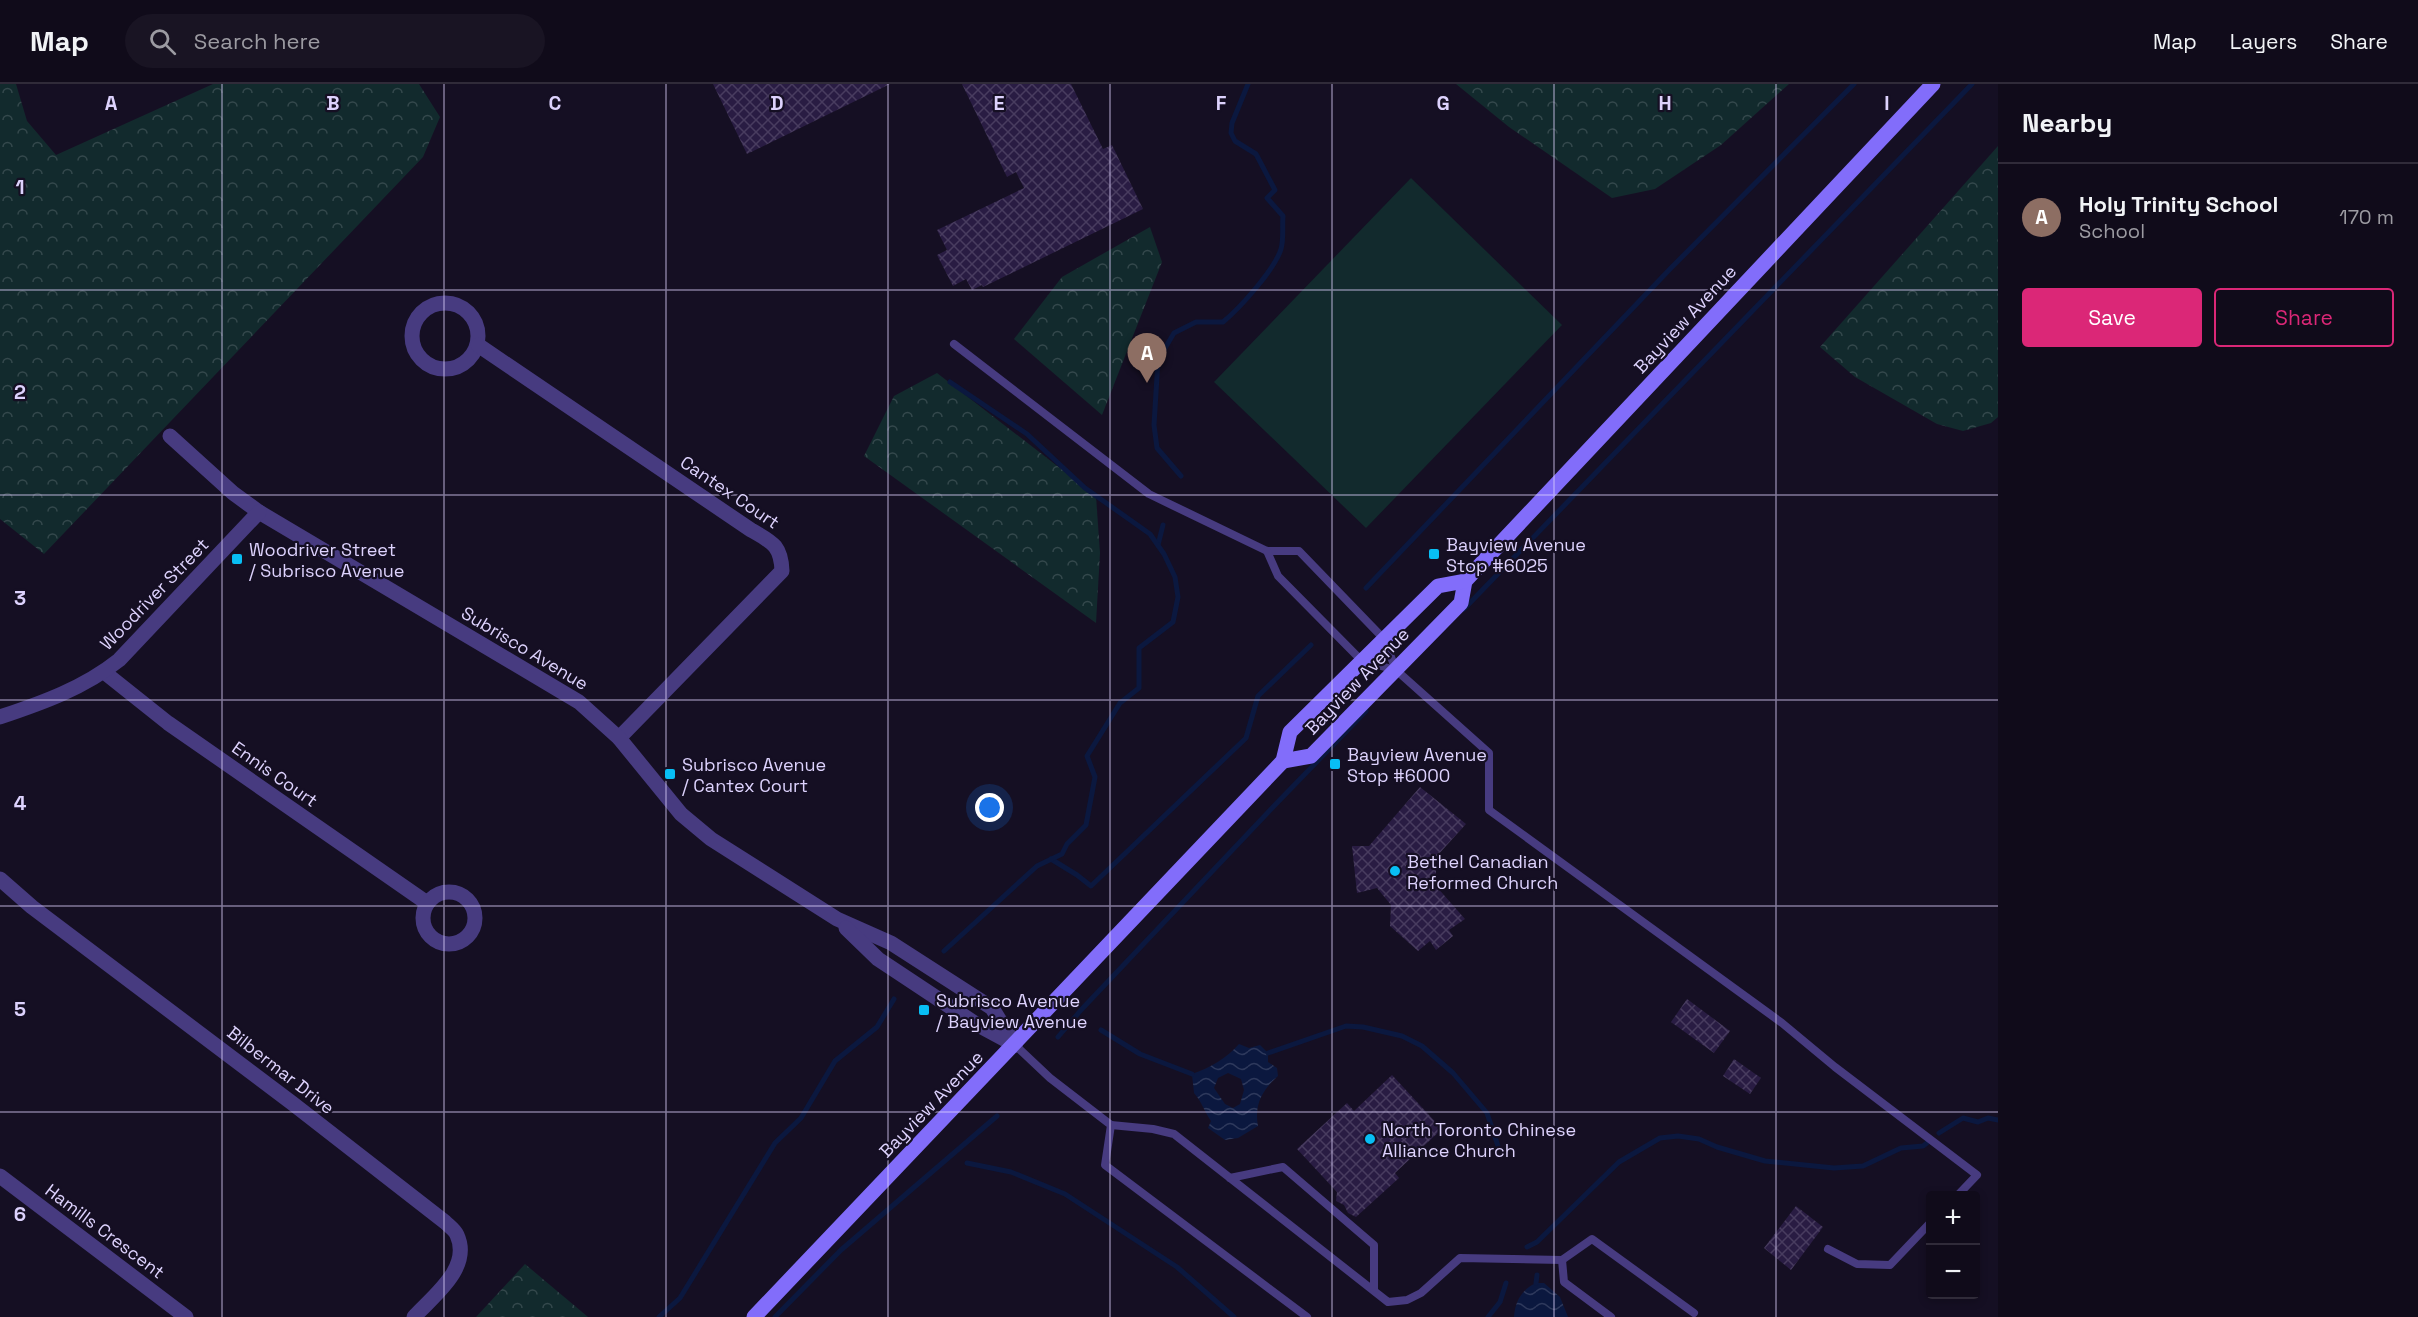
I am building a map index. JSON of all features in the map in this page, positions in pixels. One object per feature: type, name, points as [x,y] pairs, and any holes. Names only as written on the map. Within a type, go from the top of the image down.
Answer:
[{"type":"main road","name":"Bayview Avenue","points":[[1283,760],[1311,756],[1461,603],[1465,581],[1933,84]]},
{"type":"main road","name":"Bayview Avenue","points":[[754,1317],[1015,1045],[1283,760],[1290,732],[1438,586],[1465,581]]},
{"type":"street","points":[[453,303],[463,307],[477,324],[478,345],[473,355],[465,363],[443,370],[422,361],[415,352],[412,329],[416,318],[423,310],[432,305],[453,303]]},
{"type":"street","name":"Cantex Court","points":[[478,345],[751,530],[773,542],[781,556],[782,572],[619,738]]},
{"type":"street","name":"Subrisco Avenue","points":[[170,436],[233,493],[259,513],[569,696],[603,722],[619,738],[681,814],[696,827],[741,859],[837,919],[891,943],[992,1008],[1015,1045]]},
{"type":"street","name":"Woodriver Street","points":[[0,717],[63,694],[104,672],[119,660],[259,513]]},
{"type":"street","name":"Ennis Court","points":[[104,672],[175,729],[427,903]]},
{"type":"street","name":"Bilbermar Drive","points":[[0,879],[32,907],[301,1110],[445,1222],[457,1234],[460,1250],[458,1265],[414,1317]]},
{"type":"street","name":"Subrisco Avenue","points":[[837,919],[878,959],[976,1024],[1015,1045]]},
{"type":"street","name":"Hamills Crescent","points":[[0,1176],[186,1317]]},
{"type":"lane","points":[[954,344],[1149,494],[1267,551],[1299,551],[1384,639],[1396,670],[1488,753],[1489,810],[1782,1023],[1835,1067],[1977,1175],[1962,1191]]},
{"type":"lane","points":[[1267,551],[1278,576],[1362,661],[1396,670]]},
{"type":"lane","points":[[1015,1045],[1050,1078],[1112,1125],[1153,1129],[1174,1134],[1388,1302],[1407,1300],[1421,1293],[1460,1258],[1562,1260],[1592,1239],[1694,1313]]},
{"type":"lane","points":[[1112,1125],[1105,1165],[1307,1317]]},
{"type":"lane","points":[[1230,1178],[1282,1167],[1374,1245],[1374,1290]]},
{"type":"lane","points":[[1828,1249],[1857,1264],[1890,1265],[1926,1227]]},
{"type":"lane","points":[[1562,1260],[1564,1282],[1611,1317]]},
{"type":"green space","points":[[0,84],[16,84],[27,121],[56,155],[213,84],[419,84],[440,117],[423,157],[44,554],[0,519]]},
{"type":"green space","points":[[1456,84],[1789,84],[1721,145],[1655,189],[1612,198],[1509,127]]},
{"type":"green space","points":[[1998,146],[1998,417],[1991,423],[1963,431],[1937,424],[1855,377],[1820,347]]},
{"type":"green space","points":[[1411,178],[1562,325],[1366,528],[1214,382]]},
{"type":"green space","points":[[1150,227],[1162,262],[1102,415],[1014,339],[1062,277]]},
{"type":"green space","points":[[937,373],[1096,496],[1100,553],[1096,623],[864,456],[894,396]]},
{"type":"green space","points":[[525,1264],[588,1317],[476,1317]]},
{"type":"water","points":[[1239,1044],[1249,1048],[1260,1045],[1268,1053],[1268,1062],[1277,1068],[1278,1076],[1260,1098],[1257,1111],[1258,1126],[1238,1138],[1225,1140],[1208,1128],[1211,1121],[1194,1093],[1192,1074],[1218,1062]],"holes":[[[1228,1073],[1241,1079],[1244,1090],[1240,1104],[1233,1108],[1225,1104],[1214,1088],[1218,1078]]]},
{"type":"water","points":[[1536,1283],[1544,1283],[1560,1297],[1568,1317],[1514,1317],[1520,1297],[1526,1289]]},
{"type":"building","points":[[713,84],[890,84],[747,154]]},
{"type":"building","points":[[962,84],[1071,84],[1103,149],[1112,145],[1143,209],[983,287],[982,285],[972,290],[966,279],[953,286],[937,255],[947,250],[937,230],[1024,188],[1016,172],[1007,177]]},
{"type":"building","name":"Bethel Canadian Reformed Church","points":[[1420,787],[1466,824],[1436,857],[1436,886],[1465,919],[1449,930],[1453,936],[1436,950],[1430,941],[1418,951],[1390,926],[1391,905],[1377,888],[1357,893],[1352,846],[1369,846]]},
{"type":"building","points":[[1687,999],[1730,1031],[1714,1053],[1671,1022]]},
{"type":"building","points":[[1734,1059],[1761,1078],[1750,1094],[1723,1076]]},
{"type":"building","name":"North Toronto Chinese Alliance Church","points":[[1392,1075],[1442,1129],[1395,1173],[1399,1178],[1356,1217],[1348,1213],[1344,1205],[1336,1201],[1337,1192],[1297,1149],[1347,1103],[1354,1111]]},
{"type":"building","points":[[1796,1206],[1823,1227],[1791,1270],[1764,1248]]},
{"type":"waterway","points":[[1181,476],[1157,448],[1154,425],[1158,360],[1174,333],[1196,322],[1223,322],[1230,316],[1272,267],[1282,245],[1283,216],[1267,198],[1275,190],[1256,154],[1235,141],[1231,133],[1232,123],[1248,84]]},
{"type":"waterway","points":[[1366,588],[1670,269],[1854,84]]},
{"type":"waterway","points":[[1464,609],[1972,84]]},
{"type":"waterway","points":[[944,951],[1037,866],[1062,854],[1067,844],[1086,825],[1095,777],[1087,756],[1120,703],[1139,688],[1139,648],[1173,622],[1178,597],[1175,577],[1164,554],[1150,534],[1085,488],[1027,434],[950,382]]},
{"type":"waterway","points":[[1158,545],[1163,525]]},
{"type":"waterway","points":[[1051,859],[1091,886],[1246,738],[1258,696],[1311,645]]},
{"type":"waterway","points":[[1058,1037],[1081,1010],[1366,711]]},
{"type":"waterway","points":[[659,1317],[680,1298],[775,1143],[801,1118],[835,1061],[877,1027],[894,999]]},
{"type":"waterway","points":[[1268,1053],[1346,1026],[1363,1027],[1402,1036],[1422,1046],[1453,1073],[1487,1113],[1498,1146]]},
{"type":"waterway","points":[[1101,1030],[1140,1054],[1192,1074]]},
{"type":"waterway","points":[[775,1317],[841,1250],[997,1116]]},
{"type":"waterway","points":[[1939,1133],[1963,1118],[1978,1122],[1988,1118],[1998,1120]]},
{"type":"waterway","points":[[1527,1247],[1537,1242],[1619,1162],[1660,1138],[1678,1136],[1699,1139],[1717,1147],[1765,1161],[1834,1168],[1863,1166],[1901,1148],[1923,1146],[1927,1143]]},
{"type":"waterway","points":[[967,1163],[1011,1172],[1065,1194],[1177,1267],[1234,1317]]},
{"type":"waterway","points":[[1536,1283],[1537,1275]]},
{"type":"waterway","points":[[1488,1317],[1500,1302],[1506,1283]]},
{"type":"place","name":"Holy Trinity School","points":[[1147,383]]},
{"type":"place","name":"Bayview Avenue Stop #6025","points":[[1434,554]]},
{"type":"place","name":"Woodriver Street / Subrisco Avenue","points":[[237,559]]},
{"type":"place","name":"Bayview Avenue Stop #6000","points":[[1335,764]]},
{"type":"place","name":"Subrisco Avenue / Cantex Court","points":[[670,774]]},
{"type":"place","name":"Bethel Canadian Reformed Church","points":[[1395,871]]},
{"type":"place","name":"Subrisco Avenue / Bayview Avenue","points":[[924,1010]]},
{"type":"place","name":"North Toronto Chinese Alliance Church","points":[[1370,1139]]}]
